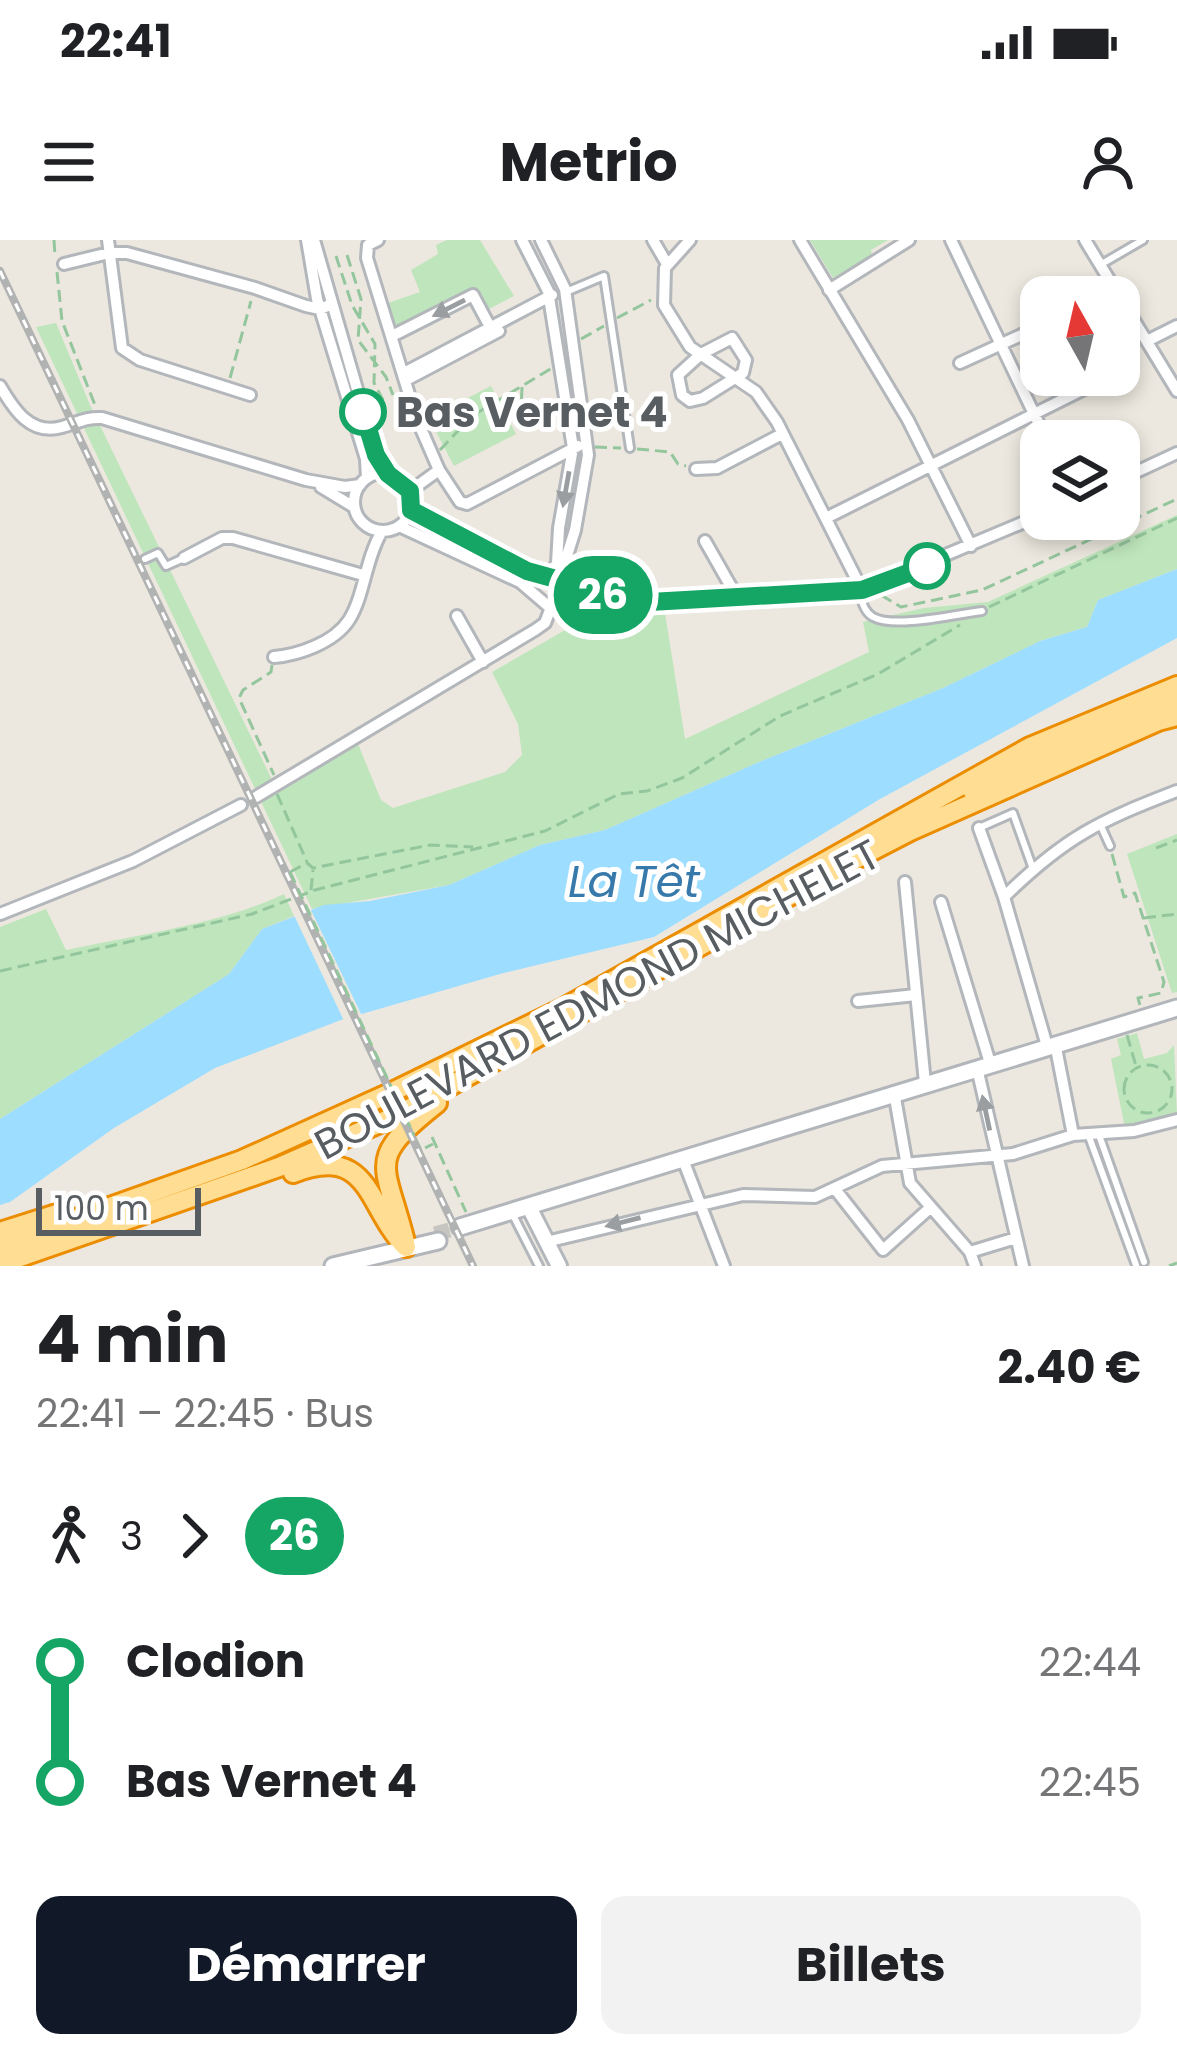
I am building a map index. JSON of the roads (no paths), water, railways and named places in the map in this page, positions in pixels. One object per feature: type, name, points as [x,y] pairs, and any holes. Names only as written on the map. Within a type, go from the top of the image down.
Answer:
[{"type":"highway","name":"BOULEVARD EDMOND MICHELET","points":[[0,1246],[242,1160],[356,1108],[563,1008],[1030,747],[1177,686]]},
{"type":"highway","points":[[817,865],[1018,769],[1177,703]]},
{"type":"highway","name":"BOULEVARD EDMOND MICHELET","points":[[0,1264],[279,1167],[398,1115],[890,842],[1158,721],[1177,720]]},
{"type":"highway","points":[[409,1257],[385,1171],[391,1142],[479,1071]]},
{"type":"highway","points":[[0,1232],[191,1171],[356,1108]]},
{"type":"highway","points":[[29,1266],[326,1163],[364,1180],[374,1192],[388,1229],[409,1257]]},
{"type":"main road","points":[[465,1228],[1175,1008]]},
{"type":"main road","points":[[333,1266],[409,1257],[437,1238]]},
{"type":"street","points":[[311,240],[322,275],[322,304],[376,455],[388,474],[410,491],[411,510],[399,526],[382,531],[365,525]]},
{"type":"street","points":[[311,240],[322,304],[366,459],[354,507]]},
{"type":"street","points":[[378,240],[368,245],[368,251],[392,337],[439,470],[460,502],[467,504],[587,444]]},
{"type":"street","points":[[522,240],[550,300],[573,448],[554,588]]},
{"type":"street","points":[[256,797],[545,623],[588,470],[566,292],[541,240]]},
{"type":"street","points":[[652,240],[667,264]]},
{"type":"street","points":[[690,240],[667,264],[661,295],[664,305],[690,347],[755,392],[866,589]]},
{"type":"street","points":[[800,240],[908,420],[971,546]]},
{"type":"street","points":[[829,290],[909,240]]},
{"type":"street","points":[[951,240],[1037,420]]},
{"type":"street","points":[[1085,240],[1177,391]]},
{"type":"street","points":[[64,264],[108,247],[322,304]]},
{"type":"street","points":[[108,247],[122,348],[140,360],[250,395]]},
{"type":"street","points":[[405,376],[566,292]]},
{"type":"street","points":[[392,337],[473,295],[490,327]]},
{"type":"street","points":[[405,376],[490,327],[550,300]]},
{"type":"street","points":[[1147,341],[1177,326]]},
{"type":"street","points":[[960,363],[1020,336]]},
{"type":"street","points":[[732,338],[746,360],[743,373],[736,377],[690,401],[682,394],[678,375],[732,338]]},
{"type":"street","points":[[0,386],[24,421],[42,428],[56,430],[96,418],[345,487],[388,474]]},
{"type":"street","points":[[828,517],[1070,396]]},
{"type":"street","points":[[696,469],[717,468],[782,434]]},
{"type":"street","points":[[1140,470],[1177,453]]},
{"type":"street","points":[[410,491],[439,470]]},
{"type":"street","points":[[307,480],[354,507],[365,525],[370,552]]},
{"type":"street","points":[[411,510],[554,588]]},
{"type":"street","points":[[535,630],[536,584],[654,602],[866,589],[1020,524]]},
{"type":"street","points":[[399,526],[535,596]]},
{"type":"street","points":[[274,657],[297,655],[349,620],[370,552],[382,531]]},
{"type":"street","points":[[184,558],[222,538],[233,538],[363,575]]},
{"type":"street","points":[[705,541],[738,599]]},
{"type":"street","points":[[535,596],[554,588]]},
{"type":"street","points":[[457,616],[483,662]]},
{"type":"street","points":[[1004,897],[1033,869],[1099,821],[1177,791]]},
{"type":"street","points":[[0,914],[133,861],[241,805]]},
{"type":"street","points":[[979,828],[1051,1044],[1073,1136]]},
{"type":"street","points":[[905,882],[925,1083]]},
{"type":"street","points":[[941,902],[983,1066],[995,1157],[1023,1266]]},
{"type":"street","points":[[858,1001],[916,995]]},
{"type":"street","points":[[894,1092],[910,1183],[970,1252],[975,1266]]},
{"type":"street","points":[[546,1242],[699,1202],[743,1195],[805,1198],[835,1190],[864,1172],[907,1163],[995,1157],[1073,1136],[1134,1131],[1177,1121]]},
{"type":"street","points":[[682,1157],[724,1266]]},
{"type":"street","points":[[835,1190],[883,1250],[931,1207]]},
{"type":"street","points":[[526,1211],[559,1266]]},
{"type":"street","points":[[970,1252],[1016,1238]]},
{"type":"lane","points":[[1100,265],[1143,240]]},
{"type":"lane","points":[[566,292],[604,276],[630,448]]},
{"type":"lane","points":[[145,559],[158,553],[166,566],[184,558]]},
{"type":"lane","points":[[866,589],[867,613],[875,619],[897,622],[982,611]]},
{"type":"lane","points":[[979,828],[1013,813],[1033,869]]},
{"type":"lane","points":[[1099,821],[1110,846]]},
{"type":"lane","points":[[1093,1133],[1140,1263]]},
{"type":"lane","points":[[526,1211],[539,1266]]},
{"type":"water","name":"La Têt","points":[[1177,569],[1177,638],[880,799],[654,937],[500,974],[341,1020],[215,1068],[114,1128],[0,1205],[0,1119],[229,974],[262,929],[324,905],[449,885],[540,845],[605,830],[943,688],[1040,641],[1087,627],[1098,600]]},
{"type":"tunnel","points":[[435,1234],[460,1227]]},
{"type":"railway","points":[[0,271],[473,1266]]},
{"type":"place","name":"Bas Vernet 4","points":[[363,412]]}]
